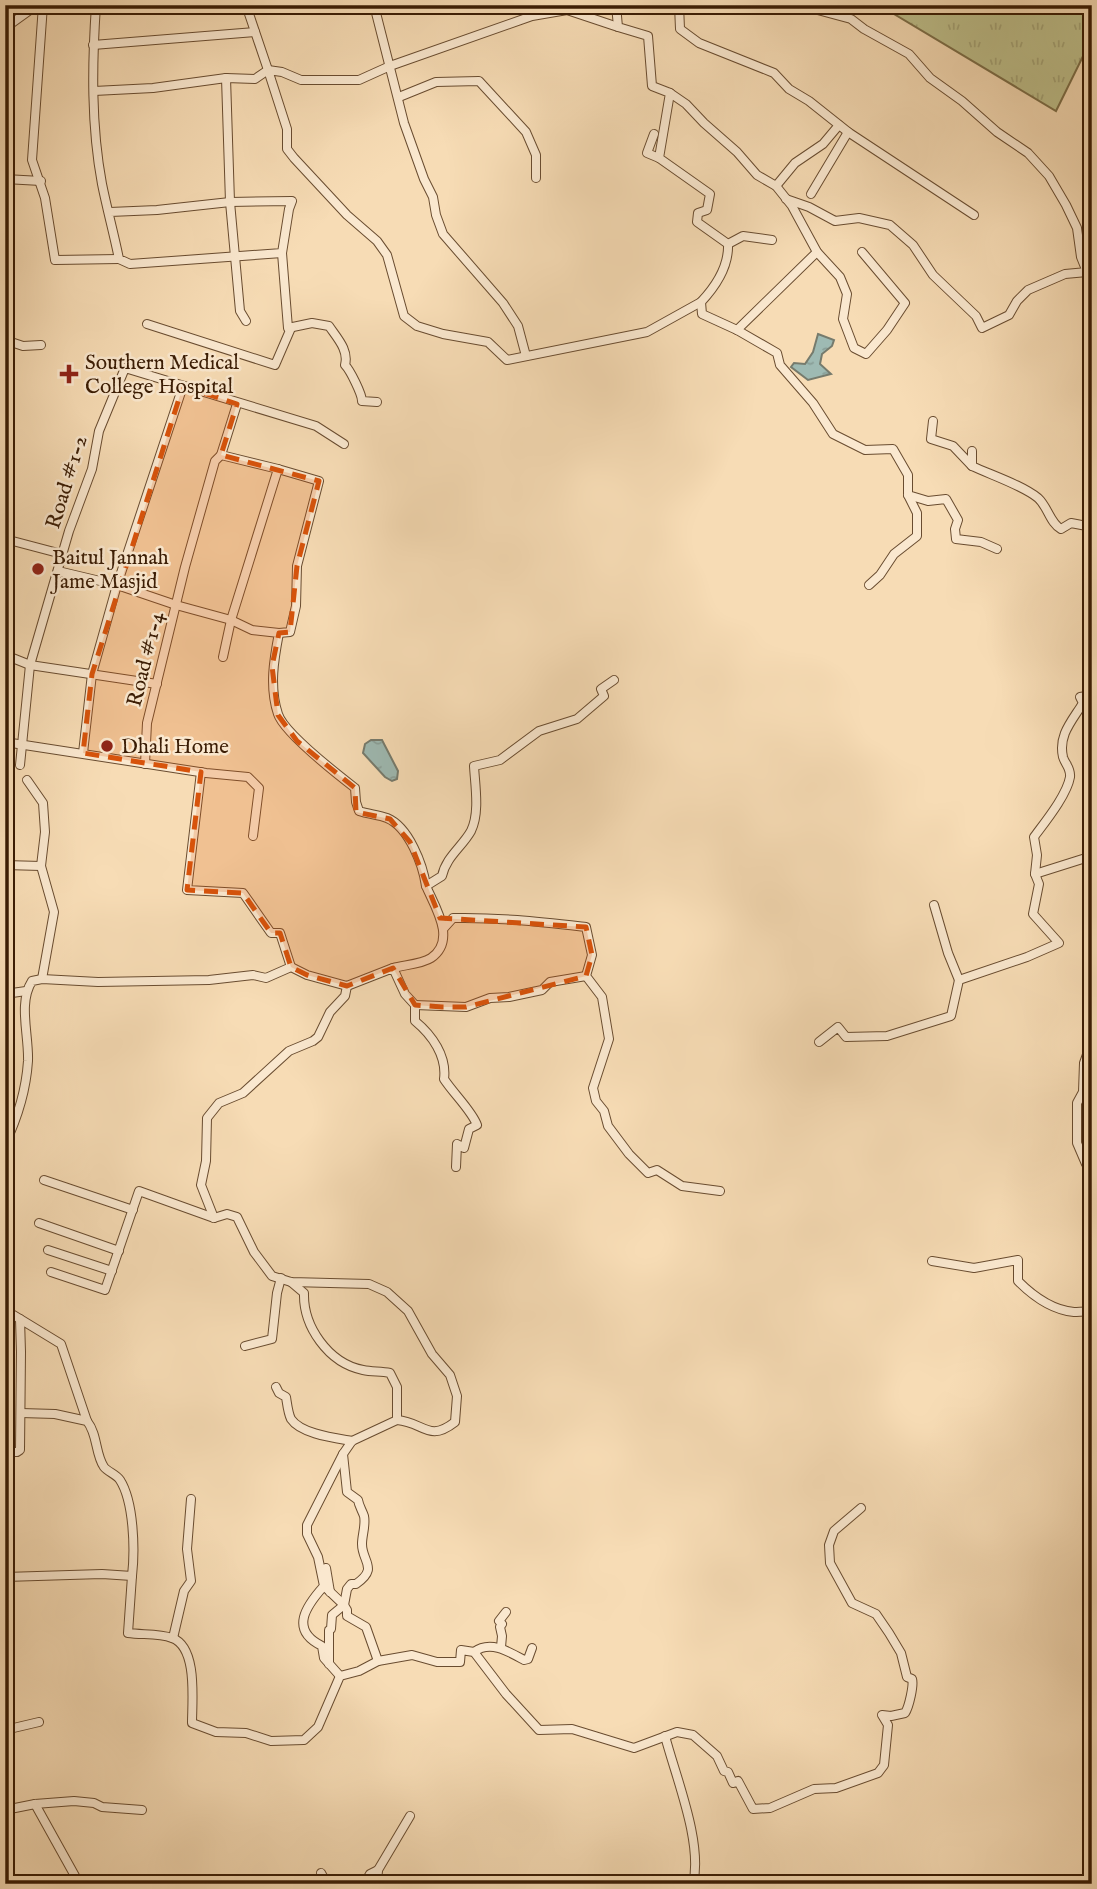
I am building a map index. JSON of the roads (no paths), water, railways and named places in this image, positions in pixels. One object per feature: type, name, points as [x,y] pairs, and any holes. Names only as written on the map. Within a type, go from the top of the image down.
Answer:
[{"type":"street","points":[[5,28],[40,5]]},
{"type":"street","points":[[40,5],[32,160],[41,181],[55,260],[119,259],[130,264],[282,253]]},
{"type":"street","points":[[96,5],[92,76],[94,122],[102,186],[119,259]]},
{"type":"street","points":[[246,5],[287,128],[287,149],[293,159],[347,215],[377,241],[387,255],[404,316],[417,326],[488,342],[507,360],[647,332],[701,302],[713,289],[728,258],[728,244]]},
{"type":"street","points":[[615,5],[618,27]]},
{"type":"street","points":[[679,5],[680,29],[699,43],[774,74],[789,89],[848,132],[974,215]]},
{"type":"street","points":[[786,199],[809,207],[835,221],[859,218],[890,225],[913,245],[933,275],[976,316],[982,328],[1009,315],[1017,301],[1028,290],[1065,274],[1090,273],[1081,257],[1077,228],[1066,205],[1049,176],[1028,153],[997,132],[962,101],[930,78],[909,54],[851,19],[799,5]]},
{"type":"street","points":[[377,6],[404,124],[433,197],[443,233],[503,303],[518,326],[526,356]]},
{"type":"street","points":[[268,70],[301,80],[359,80],[390,66],[532,16],[567,10],[648,36],[652,86],[670,93],[686,104],[737,152],[757,175],[776,186],[817,252],[840,277],[847,293],[843,320],[854,348],[866,354],[887,330],[905,303],[862,253]]},
{"type":"street","points":[[93,45],[255,32]]},
{"type":"street","points":[[94,91],[153,88],[226,78],[255,79],[268,70]]},
{"type":"street","points":[[226,78],[230,201],[240,311],[246,321]]},
{"type":"street","points":[[399,97],[436,82],[479,81],[526,132],[536,155],[536,178]]},
{"type":"street","points":[[659,158],[670,93]]},
{"type":"street","points":[[776,186],[795,163],[823,144],[839,125]]},
{"type":"street","points":[[811,194],[848,132]]},
{"type":"street","points":[[653,134],[647,153],[659,158],[710,194],[707,210],[698,213],[697,222],[728,244]]},
{"type":"street","points":[[5,179],[41,181]]},
{"type":"street","points":[[110,212],[157,210],[230,201],[292,201],[282,253],[288,328],[291,328]]},
{"type":"street","points":[[728,244],[743,236],[772,240]]},
{"type":"street","points":[[737,330],[817,252]]},
{"type":"street","points":[[701,302],[702,314],[777,353],[780,365],[813,403],[833,434],[865,450],[893,449],[908,475],[908,495],[917,513],[916,536],[894,554],[880,575],[869,585]]},
{"type":"street","points":[[291,328],[312,323],[329,326],[342,346],[347,358],[345,365],[350,371],[353,383],[362,392],[362,401],[377,402]]},
{"type":"street","points":[[147,324],[275,365],[291,328]]},
{"type":"street","points":[[5,340],[23,346],[41,345]]},
{"type":"street","name":"Road #1-2","points":[[30,665],[62,554],[92,469],[99,431],[125,368],[183,386]]},
{"type":"street","points":[[83,753],[92,674],[117,585],[183,386],[316,426],[344,444]]},
{"type":"street","name":"Road #1-4","points":[[145,764],[147,723],[176,605],[215,461],[221,455],[237,404]]},
{"type":"street","points":[[933,421],[931,439],[953,446],[972,466],[1038,498],[1049,512],[1055,526],[1061,529],[1070,523],[1092,527]]},
{"type":"street","points":[[972,451],[972,466]]},
{"type":"street","points":[[58,571],[117,585],[230,620],[252,630],[290,632],[296,606],[298,566],[320,481],[221,455]]},
{"type":"street","points":[[223,657],[230,620],[278,468]]},
{"type":"street","points":[[908,495],[928,501],[946,499],[958,520],[956,539],[981,542],[997,549]]},
{"type":"street","points":[[6,533],[62,554]]},
{"type":"street","points":[[201,772],[187,890],[243,893],[271,933],[280,933],[291,967],[307,975],[347,986],[393,968],[431,958],[443,943],[444,928],[426,886],[423,867],[410,842],[386,817],[359,811],[355,788],[303,743],[297,741],[278,715],[272,666],[279,633]]},
{"type":"street","points":[[5,655],[30,665],[157,684]]},
{"type":"street","points":[[20,765],[30,665]]},
{"type":"street","points":[[426,886],[442,876],[444,866],[472,829],[476,800],[474,766],[500,760],[539,731],[578,719],[604,695],[601,689],[614,680]]},
{"type":"street","points":[[959,980],[1059,943],[1033,914],[1039,884],[1035,874],[1037,855],[1034,837],[1060,799],[1070,778],[1061,738],[1083,703],[1080,697],[1092,695]]},
{"type":"street","points":[[5,742],[248,778],[259,788],[253,836]]},
{"type":"street","points":[[27,780],[43,803],[45,832],[41,866],[54,912],[42,979]]},
{"type":"street","points":[[1035,874],[1092,856]]},
{"type":"street","points":[[5,865],[41,866]]},
{"type":"street","points":[[819,1042],[838,1027],[846,1037],[887,1036],[951,1016],[959,980],[934,905]]},
{"type":"street","points":[[444,928],[453,918],[486,917],[534,919],[586,927],[592,955],[586,976]]},
{"type":"street","points":[[5,1144],[23,1100],[28,1059],[26,991],[32,981],[209,980],[253,975],[266,978],[291,967]]},
{"type":"street","points":[[393,968],[405,994],[415,1004],[466,1007],[490,998],[542,990],[550,982],[586,976]]},
{"type":"street","points":[[586,976],[602,997],[609,1039],[593,1088],[608,1126],[629,1154],[648,1172],[657,1170],[682,1186],[719,1191]]},
{"type":"street","points":[[214,1218],[201,1185],[206,1161],[207,1118],[219,1103],[243,1093],[289,1051],[318,1037],[330,1012],[345,996],[347,986]]},
{"type":"street","points":[[5,995],[26,991]]},
{"type":"street","points":[[415,1004],[415,1021],[430,1034],[446,1068],[444,1079],[456,1098],[474,1117],[477,1125],[469,1129],[464,1147],[457,1144],[456,1167]]},
{"type":"street","points":[[1086,1164],[1077,1143],[1077,1103],[1083,1092],[1084,1063],[1090,1049],[1092,1025]]},
{"type":"street","points":[[44,1180],[133,1210]]},
{"type":"street","points":[[51,1272],[105,1290],[139,1191],[214,1218],[227,1214],[237,1217],[254,1252],[272,1276],[291,1282],[304,1293],[303,1308],[311,1330],[333,1354],[348,1366],[364,1371],[390,1373],[397,1387],[397,1420]]},
{"type":"street","points":[[39,1223],[119,1251]]},
{"type":"street","points":[[48,1250],[112,1271]]},
{"type":"street","points":[[932,1261],[974,1268],[1018,1260],[1018,1281],[1031,1294],[1053,1307],[1072,1312],[1092,1312]]},
{"type":"street","points":[[245,1346],[272,1339],[281,1278]]},
{"type":"street","points":[[291,1282],[369,1284],[387,1292],[408,1311],[432,1354],[450,1375],[457,1395],[455,1422],[444,1430],[434,1433],[414,1426],[407,1420],[397,1420],[352,1441],[307,1525],[307,1534],[335,1606],[329,1630],[330,1664]]},
{"type":"street","points":[[5,1310],[61,1345],[87,1421],[94,1430],[104,1467],[119,1477],[127,1492],[134,1553],[128,1633],[173,1638],[184,1647],[192,1670],[192,1723],[216,1732],[246,1733],[271,1741],[304,1740],[318,1727],[340,1676]]},
{"type":"street","points":[[5,1452],[20,1450],[20,1319]]},
{"type":"street","points":[[276,1387],[279,1393],[286,1397],[290,1418],[308,1433],[352,1441]]},
{"type":"street","points":[[21,1413],[55,1415],[87,1421]]},
{"type":"street","points":[[332,1615],[344,1605],[347,1589],[351,1584],[356,1584],[368,1573],[369,1564],[361,1547],[364,1515],[358,1500],[347,1492],[343,1454]]},
{"type":"street","points":[[173,1638],[184,1591],[191,1581],[187,1549],[191,1499]]},
{"type":"street","points":[[474,1652],[506,1695],[540,1730],[572,1729],[634,1748],[677,1732],[693,1735],[717,1756],[733,1783],[738,1781],[753,1809],[770,1808],[814,1789],[836,1788],[878,1773],[884,1765],[888,1725],[882,1715],[905,1713],[914,1685],[912,1679],[907,1676],[901,1653],[876,1614],[852,1603],[830,1563],[829,1545],[834,1531],[861,1508]]},
{"type":"street","points":[[327,1568],[329,1590],[344,1605],[347,1616],[366,1627],[378,1661]]},
{"type":"street","points":[[5,1577],[102,1574],[132,1576]]},
{"type":"street","points":[[329,1590],[306,1605],[303,1629],[311,1641],[322,1646],[324,1658],[340,1676]]},
{"type":"street","points":[[501,1647],[502,1624],[499,1621],[506,1612]]},
{"type":"street","points":[[340,1676],[359,1671],[378,1661],[412,1655],[437,1662],[460,1662],[461,1650],[474,1652],[481,1647],[501,1647],[524,1660],[528,1659],[531,1648]]},
{"type":"street","points":[[5,1730],[39,1722]]},
{"type":"street","points":[[665,1737],[690,1829],[697,1867],[693,1884]]},
{"type":"street","points":[[5,1810],[74,1801],[94,1803],[102,1807],[142,1810]]},
{"type":"street","points":[[35,1804],[75,1876],[75,1884]]},
{"type":"street","points":[[377,1884],[378,1870],[410,1815]]},
{"type":"street","points":[[342,1884],[366,1881],[370,1874],[378,1870]]},
{"type":"street","points":[[321,1873],[327,1884]]},
{"type":"water","points":[[818,334],[834,340],[832,346],[822,354],[820,364],[831,374],[808,380],[791,367],[794,363],[805,364],[813,352]]},
{"type":"water","points":[[371,740],[382,740],[398,771],[397,779],[392,781],[385,777],[363,753],[365,744]]},
{"type":"place","name":"Southern Medical College Hospital","points":[[69,374]]},
{"type":"place","name":"Baitul Jannah Jame Masjid","points":[[38,569]]},
{"type":"place","name":"Dhali Home","points":[[107,746]]}]
